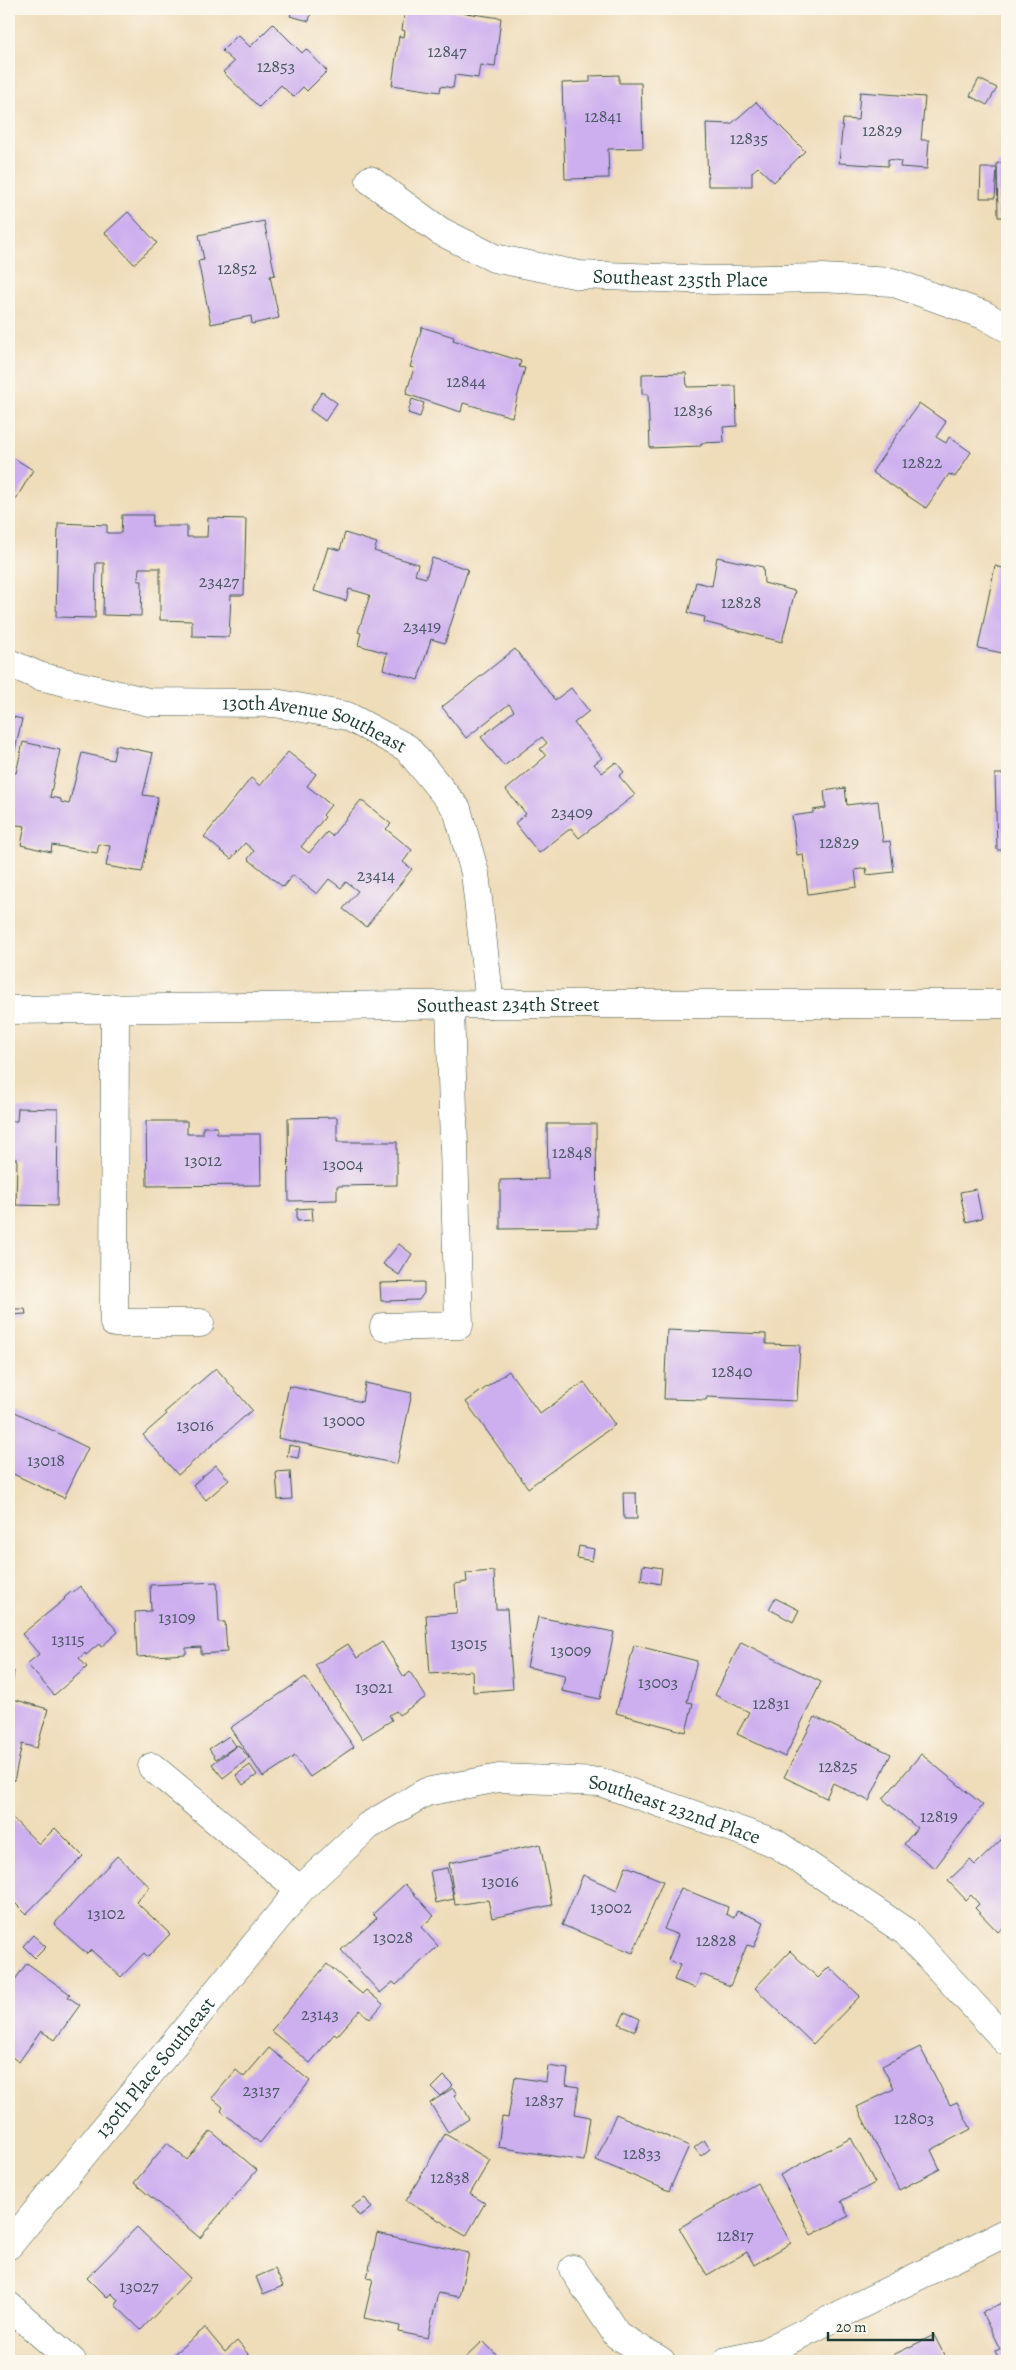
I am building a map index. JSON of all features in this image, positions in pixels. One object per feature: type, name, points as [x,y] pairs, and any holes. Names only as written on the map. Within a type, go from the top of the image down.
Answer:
[{"type":"street","name":"Southeast 235th Place","points":[[370,180],[440,231],[494,258],[579,275],[713,280],[822,278],[892,282],[984,314],[1007,328]]},
{"type":"street","name":"130th Avenue Southeast","points":[[9,663],[39,676],[149,702],[275,703],[347,716],[407,748],[457,809],[475,873],[490,1004]]},
{"type":"street","name":"Southeast 234th Street","points":[[9,1010],[490,1004],[1007,1004]]},
{"type":"street","points":[[384,1327],[459,1325],[450,1005]]},
{"type":"street","points":[[115,1008],[114,1323],[200,1323]]},
{"type":"street","points":[[152,1767],[300,1890]]},
{"type":"street","name":"Southeast 232nd Place","points":[[300,1890],[368,1826],[426,1792],[500,1778],[600,1782],[775,1843],[906,1932],[1007,2042]]},
{"type":"street","name":"130th Place Southeast","points":[[9,2245],[300,1890]]},
{"type":"street","points":[[727,2361],[761,2354],[1007,2232]]},
{"type":"street","points":[[573,2269],[617,2335],[661,2361]]},
{"type":"street","points":[[9,2306],[72,2361]]},
{"type":"building","points":[[292,9],[312,9],[309,21],[290,16]]},
{"type":"building","points":[[405,9],[451,9],[451,11],[501,18],[495,67],[480,65],[478,78],[455,75],[453,88],[441,86],[440,92],[392,85],[399,36],[404,37],[405,31],[402,30]]},
{"type":"building","points":[[273,24],[302,53],[306,49],[327,71],[307,91],[303,87],[293,97],[281,85],[259,107],[223,72],[234,62],[222,51],[238,35],[250,47]]},
{"type":"building","points":[[619,75],[619,83],[641,83],[643,148],[608,149],[609,178],[565,179],[562,83],[590,82],[590,76]]},
{"type":"building","points":[[979,79],[997,88],[987,105],[970,96]]},
{"type":"building","points":[[860,92],[925,97],[921,140],[929,140],[927,169],[900,167],[901,161],[888,159],[888,166],[839,163],[843,119],[858,120]]},
{"type":"building","points":[[756,102],[805,151],[774,182],[758,167],[752,172],[752,186],[708,186],[706,123],[731,124]]},
{"type":"building","points":[[997,163],[1007,163],[1007,217],[998,217]]},
{"type":"building","points":[[981,168],[997,168],[995,198],[980,198]]},
{"type":"building","points":[[128,212],[157,243],[134,264],[105,233]]},
{"type":"building","points":[[264,221],[275,275],[270,276],[279,318],[252,324],[251,316],[211,324],[198,261],[204,260],[199,235]]},
{"type":"building","points":[[422,327],[454,337],[453,340],[521,361],[519,367],[525,368],[512,417],[463,403],[461,412],[406,394],[414,368],[410,367]]},
{"type":"building","points":[[686,373],[687,387],[736,386],[737,426],[723,427],[724,442],[701,443],[701,446],[650,448],[648,394],[642,394],[642,374]]},
{"type":"building","points":[[322,392],[337,403],[325,421],[310,410]]},
{"type":"building","points":[[412,399],[424,403],[420,417],[408,413]]},
{"type":"building","points":[[919,403],[946,422],[936,437],[946,443],[949,437],[971,452],[955,477],[949,474],[926,508],[872,472]]},
{"type":"building","points":[[9,455],[33,470],[9,511]]},
{"type":"building","points":[[122,515],[153,515],[152,526],[187,526],[187,537],[207,537],[208,518],[246,519],[244,595],[231,595],[229,637],[192,636],[192,621],[160,620],[160,568],[139,568],[138,581],[142,581],[141,616],[103,615],[104,563],[96,563],[95,618],[56,617],[58,523],[107,525],[107,533],[121,533]]},
{"type":"building","points":[[345,533],[377,543],[374,551],[418,564],[415,575],[426,578],[432,558],[468,569],[445,643],[431,639],[418,680],[383,669],[387,653],[358,645],[361,633],[358,632],[370,595],[349,589],[346,601],[314,591],[328,547],[340,550]]},
{"type":"building","points":[[717,557],[763,567],[764,583],[795,591],[782,642],[704,622],[705,617],[688,613],[696,582],[712,586]]},
{"type":"building","points":[[995,566],[1007,569],[1007,654],[978,648]]},
{"type":"building","points":[[515,649],[555,700],[571,688],[589,711],[574,723],[602,758],[594,764],[602,773],[616,762],[624,772],[619,776],[635,795],[579,838],[571,828],[539,853],[515,823],[526,814],[506,790],[546,756],[540,749],[547,743],[542,737],[504,766],[481,737],[514,711],[509,704],[466,738],[442,707]]},
{"type":"building","points":[[9,716],[22,719],[10,772],[16,773],[23,742],[60,750],[50,797],[61,799],[61,802],[69,804],[82,753],[113,760],[116,745],[153,753],[143,795],[158,797],[142,872],[106,866],[110,846],[99,844],[97,853],[52,845],[51,852],[21,845],[25,826],[10,824]]},
{"type":"building","points":[[288,752],[316,774],[307,786],[331,805],[323,815],[325,817],[301,847],[309,853],[327,832],[332,836],[361,800],[391,824],[386,829],[412,850],[403,862],[412,869],[366,927],[343,909],[358,891],[346,882],[341,888],[329,879],[317,894],[293,875],[283,887],[248,859],[254,851],[245,843],[231,859],[204,837],[251,778],[260,786]]},
{"type":"building","points":[[995,774],[1007,774],[1007,850],[997,850]]},
{"type":"building","points":[[845,788],[847,805],[878,801],[883,842],[890,841],[894,872],[867,875],[866,868],[855,870],[857,887],[808,894],[803,854],[797,855],[792,816],[813,813],[813,810],[826,808],[824,791]]},
{"type":"building","points":[[18,1108],[58,1109],[57,1206],[16,1205],[17,1159],[9,1159],[9,1121],[17,1121]]},
{"type":"building","points":[[337,1117],[337,1142],[397,1142],[397,1185],[337,1186],[337,1200],[289,1201],[288,1118]]},
{"type":"building","points":[[146,1121],[187,1121],[187,1134],[203,1134],[203,1127],[217,1127],[217,1134],[260,1134],[261,1185],[147,1186]]},
{"type":"building","points":[[547,1124],[596,1124],[597,1228],[500,1229],[500,1180],[548,1179]]},
{"type":"building","points":[[976,1189],[982,1218],[966,1222],[960,1192]]},
{"type":"building","points":[[312,1208],[313,1220],[297,1221],[297,1209]]},
{"type":"building","points":[[399,1244],[412,1254],[399,1275],[383,1264]]},
{"type":"building","points":[[9,1245],[12,1245],[10,1279],[9,1279]]},
{"type":"building","points":[[424,1282],[424,1293],[419,1300],[381,1301],[380,1283]]},
{"type":"building","points":[[11,1309],[25,1309],[26,1314],[11,1315]]},
{"type":"building","points":[[667,1330],[766,1334],[766,1344],[800,1345],[797,1401],[707,1397],[706,1400],[664,1399]]},
{"type":"building","points":[[216,1368],[252,1410],[178,1475],[143,1435],[167,1414],[165,1412]]},
{"type":"building","points":[[509,1371],[540,1414],[584,1382],[615,1425],[528,1488],[466,1402]]},
{"type":"building","points":[[365,1383],[412,1393],[397,1464],[278,1438],[289,1386],[362,1402]]},
{"type":"building","points":[[9,1409],[88,1448],[64,1498],[9,1472]]},
{"type":"building","points":[[289,1445],[300,1447],[298,1458],[287,1456]]},
{"type":"building","points":[[216,1465],[229,1480],[206,1500],[193,1485]]},
{"type":"building","points":[[290,1471],[292,1499],[278,1500],[276,1472]]},
{"type":"building","points":[[623,1493],[636,1493],[637,1519],[624,1519]]},
{"type":"building","points":[[579,1546],[594,1549],[592,1561],[577,1558]]},
{"type":"building","points":[[643,1565],[662,1568],[660,1584],[641,1580]]},
{"type":"building","points":[[494,1571],[496,1609],[507,1609],[513,1689],[473,1692],[472,1671],[430,1674],[426,1615],[457,1613],[455,1584],[467,1582],[466,1573]]},
{"type":"building","points":[[217,1582],[219,1622],[225,1622],[227,1652],[201,1654],[201,1647],[186,1648],[186,1654],[137,1657],[135,1612],[151,1611],[150,1585]]},
{"type":"building","points":[[80,1586],[118,1632],[101,1647],[99,1644],[86,1655],[85,1653],[79,1658],[87,1667],[54,1695],[27,1664],[39,1654],[22,1634]]},
{"type":"building","points":[[775,1598],[799,1610],[793,1622],[769,1609]]},
{"type":"building","points":[[538,1617],[614,1632],[600,1699],[562,1691],[565,1675],[527,1667]]},
{"type":"building","points":[[382,1642],[404,1677],[410,1672],[426,1697],[399,1715],[396,1711],[389,1715],[392,1720],[362,1739],[315,1665],[348,1644],[357,1658]]},
{"type":"building","points":[[741,1642],[821,1682],[785,1757],[737,1734],[749,1712],[715,1695]]},
{"type":"building","points":[[634,1645],[697,1661],[687,1702],[693,1703],[686,1732],[616,1713]]},
{"type":"building","points":[[9,1671],[14,1671],[12,1688],[9,1687]]},
{"type":"building","points":[[305,1677],[354,1747],[310,1777],[295,1756],[263,1777],[230,1728]]},
{"type":"building","points":[[9,1698],[48,1709],[37,1748],[22,1744],[14,1781],[9,1779]]},
{"type":"building","points":[[815,1717],[891,1754],[869,1801],[833,1783],[826,1798],[784,1777]]},
{"type":"building","points":[[229,1736],[236,1746],[216,1759],[209,1749]]},
{"type":"building","points":[[238,1745],[249,1758],[223,1778],[212,1764]]},
{"type":"building","points":[[921,1754],[983,1805],[935,1868],[904,1844],[917,1828],[883,1799]]},
{"type":"building","points":[[250,1765],[257,1775],[243,1785],[236,1775]]},
{"type":"building","points":[[9,1815],[39,1844],[55,1828],[83,1856],[26,1914],[9,1897]]},
{"type":"building","points":[[1005,1836],[1007,1838],[1007,1924],[998,1932],[975,1908],[979,1904],[971,1895],[966,1900],[948,1881],[970,1860],[975,1865]]},
{"type":"building","points":[[540,1844],[552,1905],[492,1918],[488,1900],[455,1905],[449,1863]]},
{"type":"building","points":[[117,1856],[150,1887],[136,1902],[170,1934],[148,1957],[144,1953],[121,1977],[91,1950],[87,1954],[54,1924]]},
{"type":"building","points":[[626,1866],[663,1881],[633,1953],[562,1925],[583,1875],[617,1890]]},
{"type":"building","points":[[447,1868],[454,1899],[436,1903],[430,1871]]},
{"type":"building","points":[[405,1884],[434,1916],[421,1927],[438,1946],[396,1985],[393,1982],[380,1993],[341,1950],[377,1918],[373,1914]]},
{"type":"building","points":[[681,1888],[728,1907],[726,1914],[734,1918],[737,1911],[764,1922],[754,1947],[747,1945],[730,1986],[701,1974],[695,1988],[674,1980],[680,1965],[668,1960],[678,1935],[664,1929]]},
{"type":"building","points":[[33,1935],[46,1947],[35,1958],[23,1946]]},
{"type":"building","points":[[790,1951],[818,1978],[829,1967],[860,1996],[813,2044],[755,1988]]},
{"type":"building","points":[[27,1963],[70,1994],[68,1997],[80,2005],[55,2040],[41,2031],[19,2062],[9,2055],[9,1988]]},
{"type":"building","points":[[327,1964],[362,1994],[366,1990],[383,2004],[370,2019],[360,2010],[337,2036],[334,2034],[310,2063],[271,2031]]},
{"type":"building","points":[[625,2012],[640,2019],[635,2031],[619,2024]]},
{"type":"building","points":[[920,2047],[950,2105],[957,2102],[971,2129],[931,2150],[940,2169],[899,2190],[857,2107],[894,2089],[882,2066]]},
{"type":"building","points":[[269,2048],[310,2081],[260,2143],[221,2111],[223,2107],[212,2098],[236,2070],[244,2077]]},
{"type":"building","points":[[548,2066],[568,2069],[566,2085],[579,2087],[575,2114],[590,2117],[584,2161],[498,2147],[502,2117],[508,2118],[515,2077],[546,2082]]},
{"type":"building","points":[[444,2076],[453,2085],[440,2096],[432,2088]]},
{"type":"building","points":[[453,2088],[457,2094],[454,2095],[469,2119],[448,2132],[430,2103]]},
{"type":"building","points":[[616,2114],[689,2146],[669,2191],[596,2160]]},
{"type":"building","points":[[211,2131],[257,2170],[200,2238],[134,2183],[167,2143],[187,2160]]},
{"type":"building","points":[[445,2134],[490,2160],[470,2194],[485,2203],[466,2236],[406,2201]]},
{"type":"building","points":[[851,2138],[875,2183],[841,2201],[849,2216],[811,2235],[780,2175]]},
{"type":"building","points":[[704,2140],[710,2149],[701,2156],[694,2148]]},
{"type":"building","points":[[757,2183],[791,2243],[754,2265],[747,2252],[707,2275],[679,2228]]},
{"type":"building","points":[[365,2198],[372,2208],[359,2216],[352,2206]]},
{"type":"building","points":[[137,2227],[190,2278],[141,2330],[115,2305],[118,2300],[111,2293],[107,2298],[87,2278]]},
{"type":"building","points":[[377,2233],[469,2253],[459,2297],[438,2293],[428,2338],[399,2332],[400,2326],[364,2318],[373,2279],[367,2278]]},
{"type":"building","points":[[275,2269],[283,2286],[263,2294],[256,2277]]},
{"type":"building","points":[[1007,2300],[1007,2361],[1000,2361],[995,2351],[1000,2349],[982,2313]]},
{"type":"building","points":[[205,2328],[225,2352],[237,2341],[254,2361],[174,2361],[170,2357]]},
{"type":"building","points":[[934,2335],[947,2361],[896,2361],[893,2355]]},
{"type":"building","points":[[483,2341],[502,2361],[462,2361]]}]
